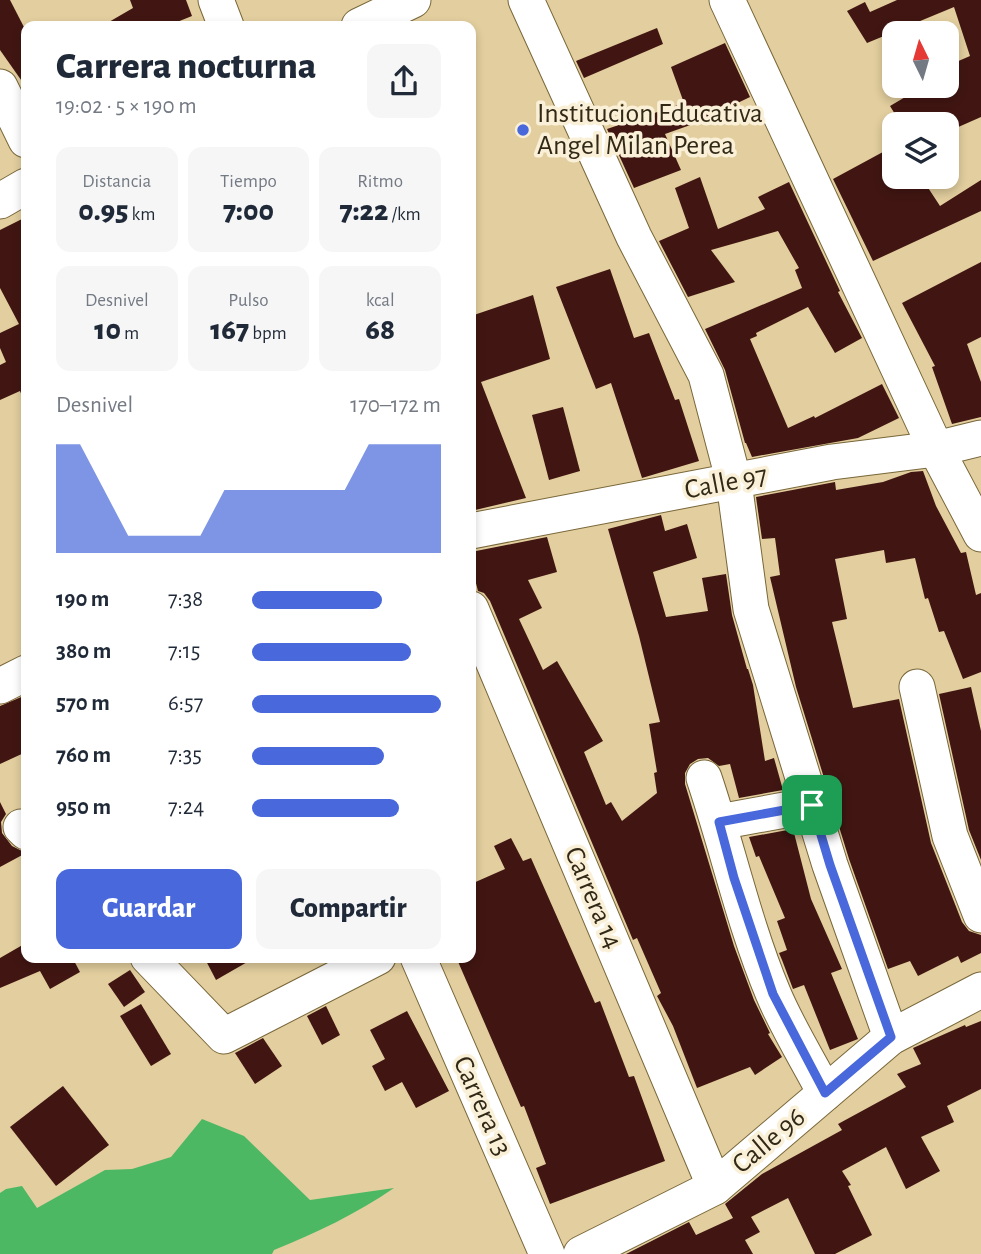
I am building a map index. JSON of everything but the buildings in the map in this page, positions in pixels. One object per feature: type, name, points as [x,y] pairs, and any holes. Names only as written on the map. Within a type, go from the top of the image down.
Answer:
[{"type":"street","points":[[216,0],[224,21]]},
{"type":"street","points":[[369,21],[412,0]]},
{"type":"street","points":[[526,0],[634,237],[706,375],[734,482],[751,608],[830,865],[891,1037]]},
{"type":"street","points":[[727,0],[936,449],[981,534]]},
{"type":"street","points":[[0,87],[21,130]]},
{"type":"street","points":[[0,201],[21,189]]},
{"type":"street","name":"Calle 97","points":[[476,530],[832,462],[936,449],[981,438]]},
{"type":"street","name":"Carrera 14","points":[[476,621],[715,1187]]},
{"type":"street","points":[[0,686],[21,676]]},
{"type":"street","points":[[917,687],[950,836],[981,915]]},
{"type":"street","points":[[704,778],[773,994],[825,1093]]},
{"type":"street","points":[[719,822],[812,805]]},
{"type":"street","points":[[154,963],[224,1035],[366,963]]},
{"type":"street","name":"Carrera 13","points":[[421,963],[547,1254]]},
{"type":"street","name":"Calle 96","points":[[581,1254],[715,1187],[891,1037],[981,990]]},
{"type":"shaded area","points":[[202,1119],[244,1136],[310,1200],[394,1188],[350,1215],[274,1250],[272,1254],[0,1254],[0,1193],[22,1186],[37,1208],[105,1170],[132,1169],[171,1157]]},
{"type":"place","name":"Institucion Educativa Angel Milan Perea","points":[[523,130]]},
{"type":"route","points":[[812,805],[830,865],[891,1037],[825,1093],[773,994],[734,878],[719,822],[812,805]]}]
